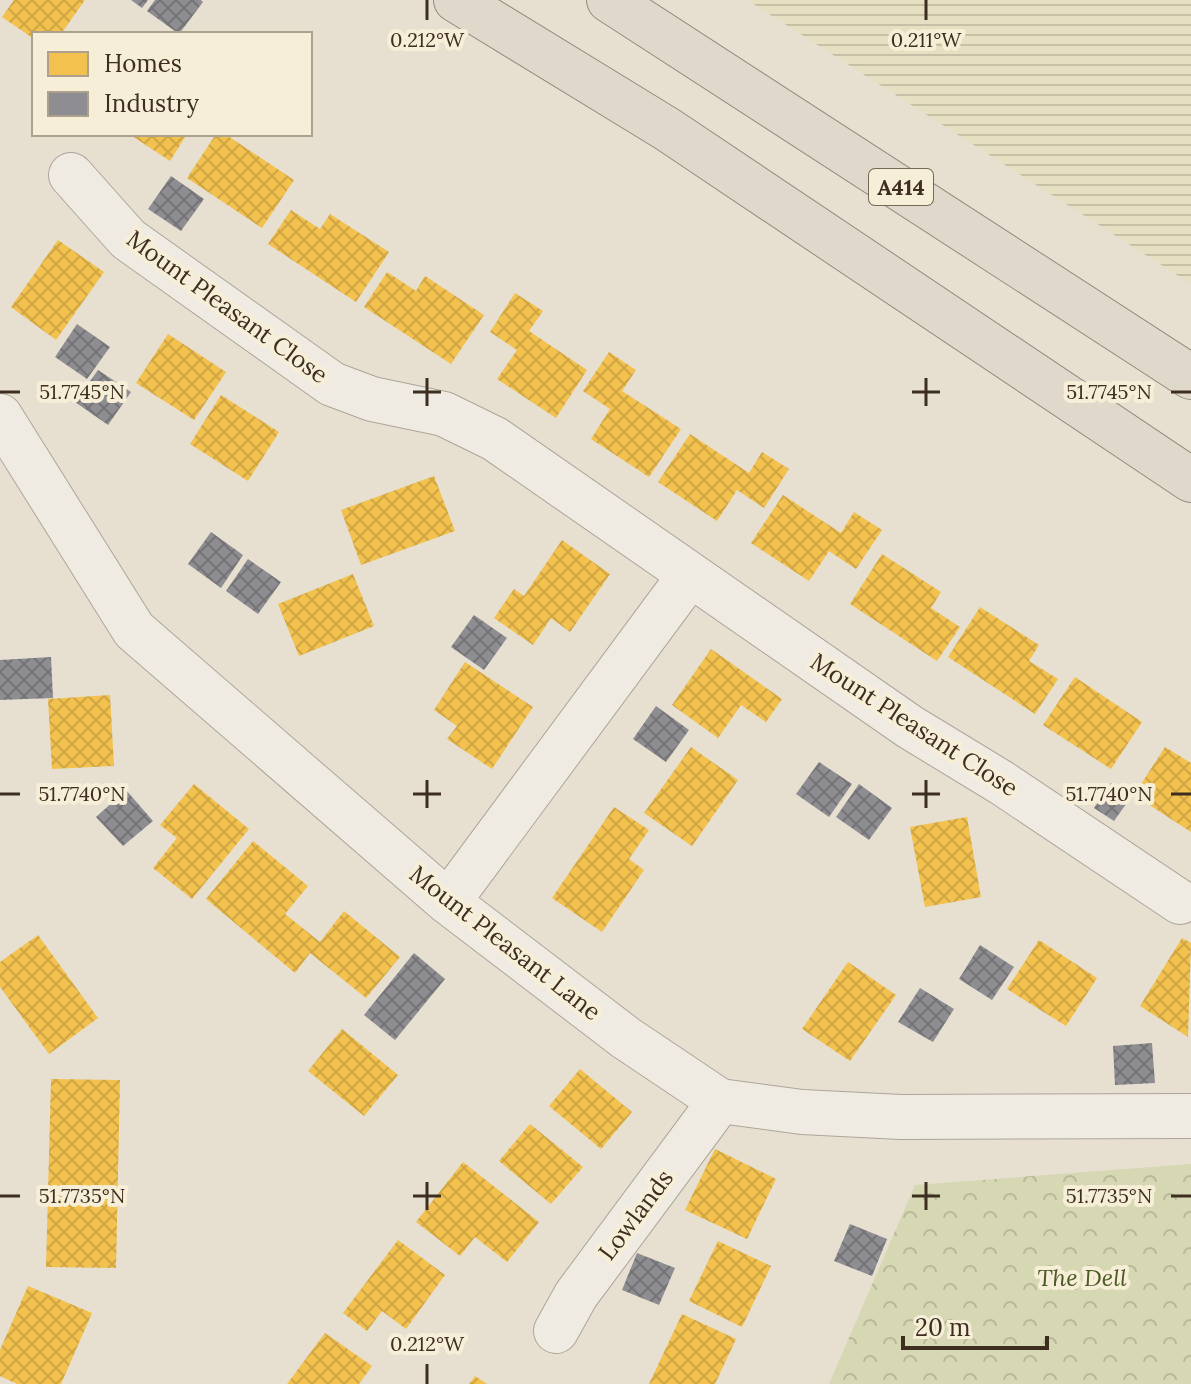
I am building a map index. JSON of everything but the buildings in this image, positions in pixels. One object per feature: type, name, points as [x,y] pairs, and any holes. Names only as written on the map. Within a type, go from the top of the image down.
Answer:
[{"type":"highway","points":[[456,0],[667,129],[1191,480]]},
{"type":"highway","name":"A414","points":[[609,0],[1191,377]]},
{"type":"street","name":"Mount Pleasant Close","points":[[71,175],[128,239],[332,384],[372,399],[444,414],[495,439],[910,727],[1002,783],[1180,902]]},
{"type":"street","name":"Mount Pleasant Lane","points":[[0,416],[134,630],[448,902],[626,1038],[720,1101],[802,1112],[901,1117],[1191,1116]]},
{"type":"street","points":[[448,902],[690,575]]},
{"type":"street","name":"Lowlands","points":[[556,1331],[576,1295],[720,1101]]},
{"type":"shaded area","points":[[747,0],[1191,0],[1191,284]]},
{"type":"green space","name":"The Dell","points":[[1191,1164],[1191,1384],[829,1384],[915,1185]]}]
